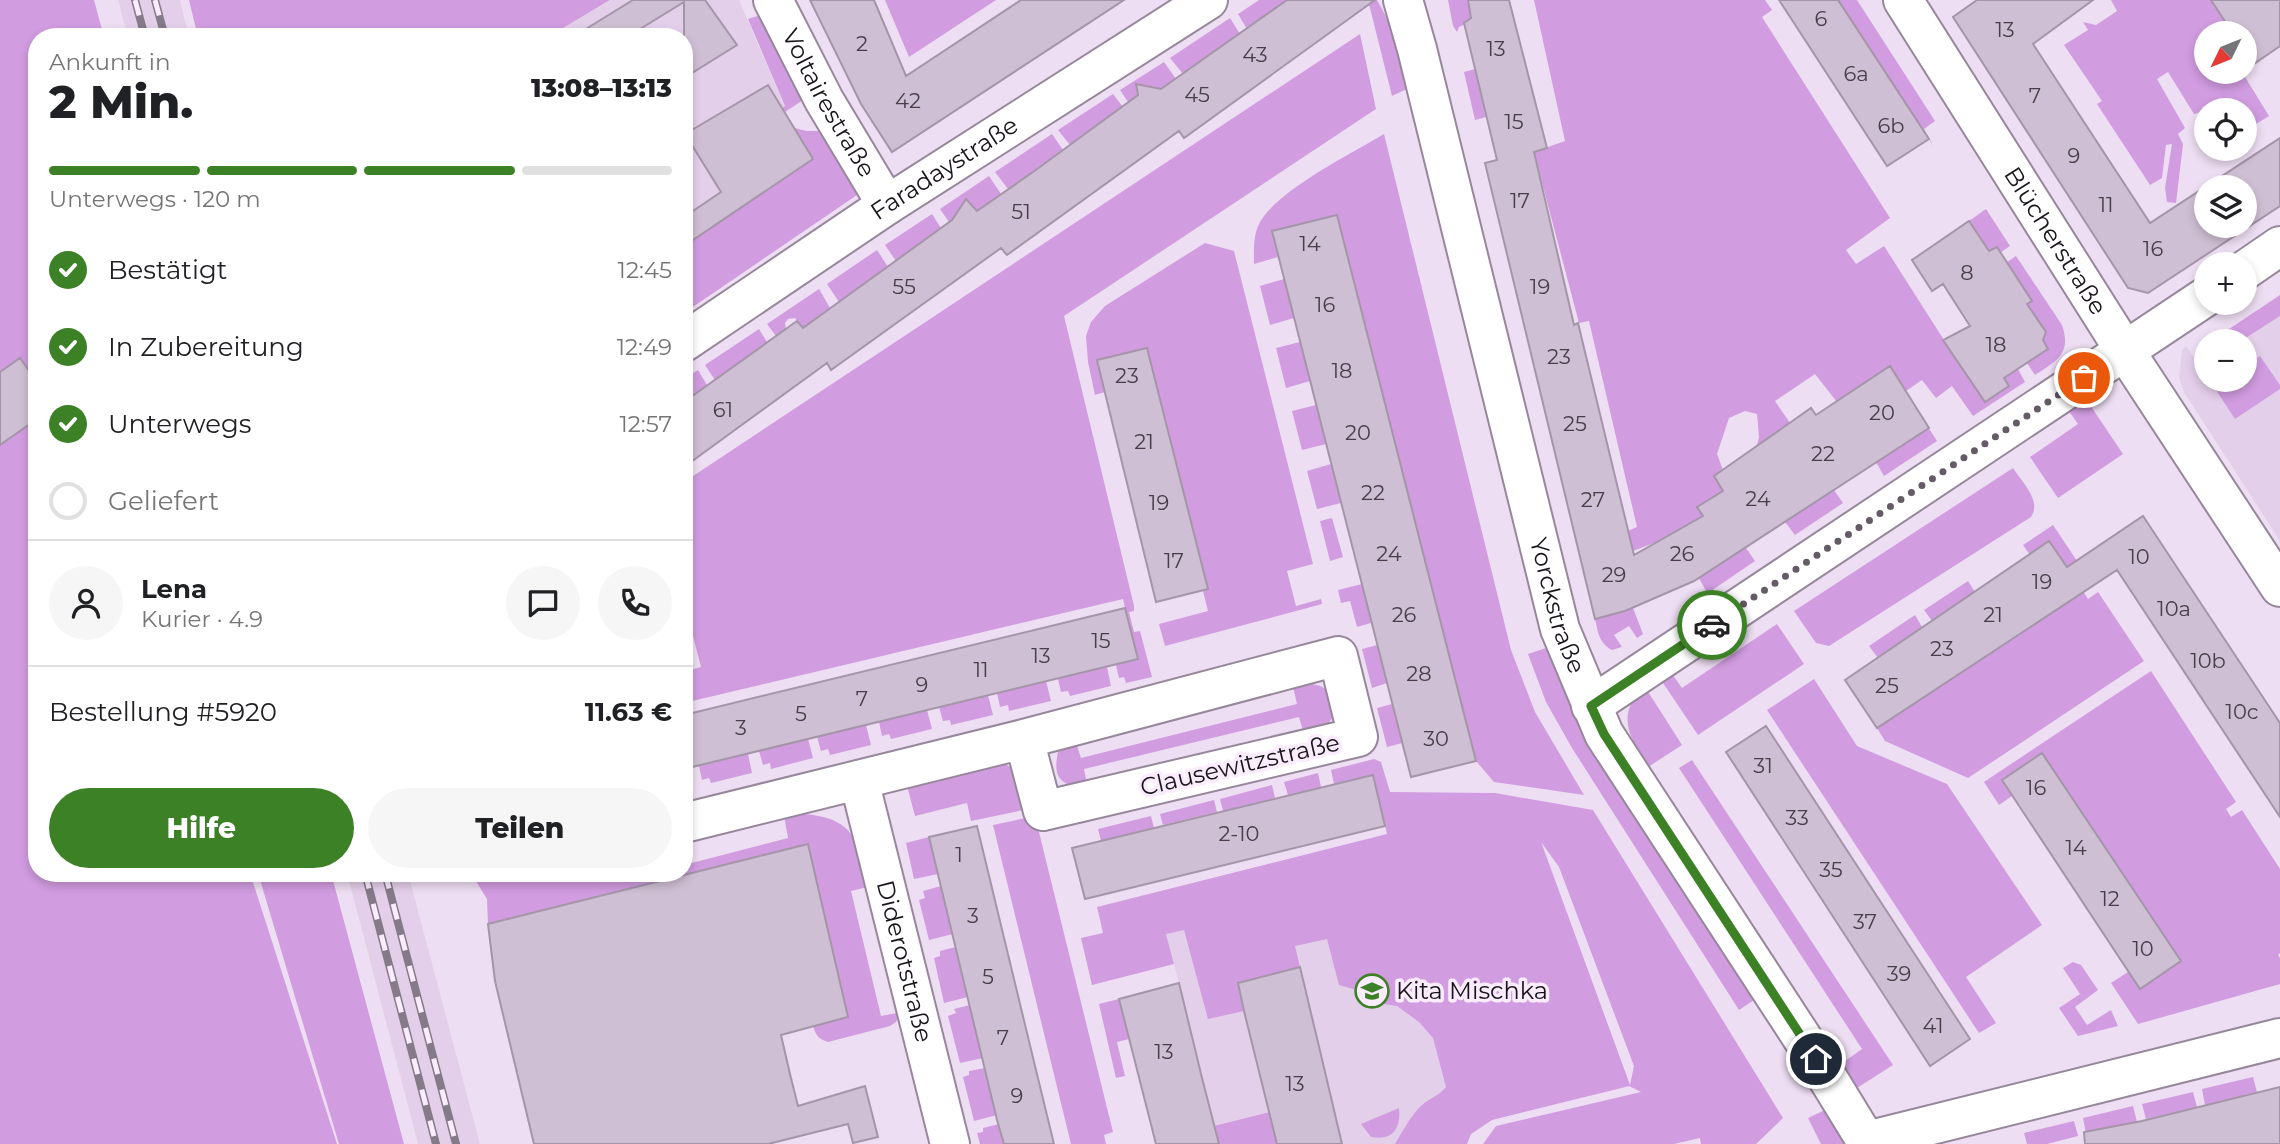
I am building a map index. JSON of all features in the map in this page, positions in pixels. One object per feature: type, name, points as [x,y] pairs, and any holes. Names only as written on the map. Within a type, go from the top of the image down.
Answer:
[{"type":"street","name":"Voltairestraße","points":[[773,0],[824,100],[887,205]]},
{"type":"street","name":"Faradaystraße","points":[[693,336],[887,205],[1208,0]]},
{"type":"street","name":"Yorckstraße","points":[[1403,0],[1560,628],[1591,706],[1604,734],[1868,1142]]},
{"type":"street","name":"Blücherstraße","points":[[1909,2],[2125,351],[2280,587]]},
{"type":"street","points":[[2257,262],[2280,246]]},
{"type":"street","points":[[1591,706],[2194,305]]},
{"type":"street","name":"Clausewitzstraße","points":[[693,821],[1024,739],[1338,656],[1358,737],[1043,811],[1024,739]]},
{"type":"street","name":"Diderotstraße","points":[[859,780],[950,1144]]},
{"type":"street","points":[[1868,1142],[2280,1038]]},
{"type":"shaded area","points":[[0,0],[94,0],[102,28],[28,28],[28,882],[253,882],[337,1144],[0,1144]]},
{"type":"shaded area","points":[[118,0],[180,0],[187,28],[126,28]]},
{"type":"shaded area","points":[[189,0],[610,0],[563,28],[196,28]]},
{"type":"shaded area","points":[[611,0],[739,0],[785,107],[784,112],[813,159],[693,240],[693,28],[563,28]]},
{"type":"shaded area","points":[[885,0],[996,0],[909,57]]},
{"type":"shaded area","points":[[1259,0],[1287,0],[1247,29],[1238,14]]},
{"type":"shaded area","points":[[1368,0],[1377,0],[1383,10],[1397,42],[1411,87],[1392,96]]},
{"type":"shaded area","points":[[1448,0],[1468,0],[1472,21],[1459,27],[1457,32],[1453,26]]},
{"type":"shaded area","points":[[1534,0],[1765,0],[1772,10],[1762,17],[1890,218],[1846,250],[1856,264],[1884,246],[1944,340],[2004,379],[2018,369],[2025,382],[1973,416],[1952,386],[1936,398],[1922,380],[1906,391],[1890,366],[1837,402],[1815,374],[1775,401],[1790,423],[1780,430],[1783,436],[1754,457],[1759,437],[1757,414],[1745,411],[1729,418],[1717,454],[1723,470],[1714,476],[1723,491],[1703,516],[1659,541],[1633,551],[1628,531],[1637,527],[1589,321],[1579,323],[1534,152],[1565,141]]},
{"type":"shaded area","points":[[1838,0],[1857,0],[1935,121],[1924,129],[1934,147]]},
{"type":"shaded area","points":[[2111,0],[2211,0],[2225,21],[2194,21],[2194,84],[2249,84],[2269,116],[2257,124],[2257,98],[2194,98],[2194,114],[2168,72],[2157,79],[2185,128],[2178,134],[2183,144],[2176,203],[2167,202],[2165,188],[2172,144],[2166,145],[2162,178],[2150,185],[2097,104],[2102,101],[2064,45],[2088,30],[2083,22],[2096,25],[2117,11]]},
{"type":"shaded area","points":[[764,14],[806,98],[785,112],[782,108],[785,106],[748,19]]},
{"type":"shaded area","points":[[1230,18],[1240,34],[1183,74],[1170,58]]},
{"type":"shaded area","points":[[1360,34],[1376,109],[1064,316],[1134,606],[1134,611],[1129,612],[1134,632],[1140,631],[1152,677],[1126,683],[1124,677],[1119,678],[1116,665],[1137,659],[1123,599],[693,701],[693,669],[701,667],[693,636],[693,476]]},
{"type":"shaded area","points":[[1164,62],[1176,79],[1153,94],[1138,95],[1128,102],[1120,90]]},
{"type":"shaded area","points":[[1475,69],[1486,117],[1475,120],[1464,72]]},
{"type":"shaded area","points":[[1113,94],[1123,107],[1070,145],[1058,130]]},
{"type":"shaded area","points":[[794,128],[823,131],[857,189],[857,195],[693,307],[693,240],[812,159]]},
{"type":"shaded area","points":[[1052,134],[1063,150],[1008,189],[995,172]]},
{"type":"shaded area","points":[[1384,134],[1511,650],[1535,712],[1584,795],[1494,782],[1476,761],[1337,215],[1272,231],[1278,257],[1254,264],[1258,226],[1279,200],[1314,175]]},
{"type":"shaded area","points":[[989,176],[1001,194],[977,211],[969,202],[964,203],[963,213],[949,222],[940,209]]},
{"type":"shaded area","points":[[1986,209],[2010,246],[2000,253],[1989,251],[1969,221]]},
{"type":"shaded area","points":[[932,214],[941,228],[896,261],[885,245]]},
{"type":"shaded area","points":[[1205,243],[1234,251],[1313,564],[1287,571],[1296,606],[1321,599],[1322,604],[1165,646],[1159,624],[1208,611],[1203,591],[1208,589],[1147,348],[1098,360],[1105,392],[1095,395],[1086,336],[1091,322],[1105,306]]},
{"type":"shaded area","points":[[877,250],[888,267],[839,302],[827,284]]},
{"type":"shaded area","points":[[2016,256],[2062,325],[2065,335],[2060,356],[2035,375],[2027,363],[2048,349],[2043,340],[2046,332],[2024,306],[2032,301],[2007,262]]},
{"type":"shaded area","points":[[1284,279],[1294,318],[1270,325],[1260,286]]},
{"type":"shaded area","points":[[819,289],[830,308],[803,328],[795,318],[788,319],[785,323],[786,329],[776,336],[767,324]]},
{"type":"shaded area","points":[[2280,295],[2280,316],[2257,331],[2229,329],[2250,315],[2257,315],[2257,310]]},
{"type":"shaded area","points":[[2280,316],[2280,541],[2184,392],[2179,378],[2182,350],[2186,346],[2194,357],[2194,392],[2257,392],[2257,331]]},
{"type":"shaded area","points":[[759,329],[767,342],[715,380],[705,365]]},
{"type":"shaded area","points":[[1300,342],[1310,381],[1286,388],[1276,348]]},
{"type":"shaded area","points":[[2260,356],[2280,389],[2235,419],[2217,392],[2257,392],[2257,358]]},
{"type":"shaded area","points":[[698,370],[707,385],[693,395],[693,373]]},
{"type":"shaded area","points":[[2084,396],[2123,454],[2058,498],[2030,457],[2078,424],[2066,407]]},
{"type":"shaded area","points":[[1316,405],[1326,444],[1302,450],[1292,411]]},
{"type":"shaded area","points":[[1926,424],[1937,441],[1884,476],[1876,462]]},
{"type":"shaded area","points":[[1331,464],[1341,503],[1317,509],[1307,471]]},
{"type":"shaded area","points":[[2013,468],[2033,498],[2034,511],[2031,517],[1829,646],[1816,643],[1794,611]]},
{"type":"shaded area","points":[[1834,490],[1843,503],[1795,535],[1785,522]]},
{"type":"shaded area","points":[[1332,518],[1343,557],[1330,561],[1320,521]]},
{"type":"shaded area","points":[[2053,525],[2093,585],[2083,591],[2088,599],[2098,592],[2144,661],[1968,778],[1885,741],[1877,728],[2083,592],[2049,541],[2030,555],[2023,545]]},
{"type":"shaded area","points":[[1746,548],[1755,561],[1711,591],[1706,591],[1699,578]]},
{"type":"shaded area","points":[[1968,581],[1975,592],[1932,621],[1924,610]]},
{"type":"shaded area","points":[[1362,584],[1371,623],[1357,627],[1350,601],[1341,603],[1338,590]]},
{"type":"shaded area","points":[[1633,608],[1643,634],[1637,638],[1629,626],[1614,635],[1622,647],[1612,650],[1602,641],[1595,619]]},
{"type":"shaded area","points":[[1915,615],[1922,627],[1878,658],[1869,646]]},
{"type":"shaded area","points":[[1777,624],[1804,664],[1698,735],[1659,677],[1670,671],[1682,688]]},
{"type":"shaded area","points":[[1377,645],[1387,683],[1372,688],[1362,649]]},
{"type":"shaded area","points":[[1549,647],[1564,690],[1588,736],[1757,998],[1739,1010],[1572,748],[1546,702],[1528,654]]},
{"type":"shaded area","points":[[1107,667],[1111,686],[1070,696],[1068,691],[1061,692],[1058,679]]},
{"type":"shaded area","points":[[2151,671],[2236,802],[2226,809],[2231,817],[2242,810],[2280,869],[2280,984],[2138,1024],[2111,983],[2128,972],[2140,989],[2181,961],[2042,754],[2002,780],[2012,796],[1999,805],[1984,782]]},
{"type":"shaded area","points":[[1814,679],[1857,746],[1947,784],[2042,925],[1966,977],[1996,1023],[1979,1033],[1767,710]]},
{"type":"shaded area","points":[[1046,681],[1051,701],[1009,711],[1008,705],[1000,707],[997,693]]},
{"type":"shaded area","points":[[1309,684],[1322,687],[1328,693],[1334,716],[1326,726],[1304,734],[1299,717],[1084,769],[1088,789],[1066,783],[1058,775],[1058,752],[1075,740],[1081,758],[1297,704],[1293,687]]},
{"type":"shaded area","points":[[1645,687],[1682,745],[1648,767],[1628,726],[1630,707]]},
{"type":"shaded area","points":[[988,695],[993,715],[951,725],[950,720],[943,721],[939,707]]},
{"type":"shaded area","points":[[1392,704],[1402,743],[1387,747],[1377,708]]},
{"type":"shaded area","points":[[927,710],[932,729],[891,739],[889,734],[882,736],[879,722]]},
{"type":"shaded area","points":[[866,725],[871,745],[830,755],[828,749],[821,751],[817,737]]},
{"type":"shaded area","points":[[808,739],[813,758],[771,769],[770,763],[763,765],[759,751]]},
{"type":"shaded area","points":[[748,754],[752,773],[711,783],[709,778],[702,780],[699,766]]},
{"type":"shaded area","points":[[1374,759],[1381,762],[1390,792],[1495,793],[1593,810],[1783,1118],[1756,1144],[1701,1144],[1700,1138],[1674,1144],[1483,1144],[1496,1126],[1641,1092],[1629,1086],[1492,1120],[1471,1134],[1467,1144],[1395,1144],[1418,1109],[1446,1087],[1433,1038],[1419,1022],[1397,1006],[1378,1003],[1367,993],[1339,985],[1327,939],[1295,946],[1300,967],[1244,1011],[1208,1019],[1184,930],[1166,934],[1174,964],[1092,985],[1081,938],[1103,933],[1097,907],[1387,834],[1373,775],[1334,784],[1331,770]],"holes":[[[1541,842],[1559,867],[1634,1066],[1630,1085]]]},
{"type":"shaded area","points":[[1692,760],[1893,1065],[1857,1088],[1841,1064],[1862,1049],[1679,768]]},
{"type":"shaded area","points":[[997,762],[1017,773],[1025,785],[1033,808],[971,821],[967,803],[915,816],[906,782]]},
{"type":"shaded area","points":[[1318,773],[1321,787],[1288,795],[1284,782]]},
{"type":"shaded area","points":[[1272,785],[1275,798],[1223,811],[1220,799]]},
{"type":"shaded area","points":[[1214,800],[1217,812],[1163,825],[1160,814]]},
{"type":"shaded area","points":[[802,814],[833,820],[844,826],[858,845],[872,886],[851,891],[881,1016],[902,1012],[890,1026],[828,1042],[815,1032],[813,1026],[848,1017],[807,845],[693,873],[693,863],[788,838],[784,816]]},
{"type":"shaded area","points":[[1035,816],[1113,1132],[1104,1135],[1106,1144],[1071,1144],[993,825]]},
{"type":"shaded area","points":[[1151,816],[1154,828],[1101,841],[1098,829]]},
{"type":"shaded area","points":[[929,837],[938,874],[914,879],[906,843]]},
{"type":"shaded area","name":"Kita Mischka","points":[[1540,838],[1630,1086],[1492,1120],[1456,1144],[1156,1144],[1119,999],[1179,983],[1166,934]]},
{"type":"shaded area","points":[[261,882],[333,882],[404,1144],[339,1144]]},
{"type":"shaded area","points":[[349,882],[410,882],[480,1144],[418,1144]]},
{"type":"shaded area","points":[[477,882],[658,882],[488,924],[487,899]]},
{"type":"shaded area","points":[[941,886],[953,934],[929,940],[919,900],[925,898],[923,891]]},
{"type":"shaded area","points":[[956,947],[968,997],[944,1003],[934,958],[940,956],[940,951]]},
{"type":"shaded area","points":[[2073,962],[2081,965],[2098,990],[2075,1007],[2087,1025],[2111,1010],[2118,1026],[2078,1036],[2059,1008],[2080,994],[2063,968]]},
{"type":"shaded area","points":[[1119,999],[1129,1039],[1117,1042],[1125,1076],[1116,1078],[1099,1004]]},
{"type":"shaded area","points":[[970,1005],[983,1058],[960,1063],[948,1016],[956,1013],[954,1009]]},
{"type":"shaded area","points":[[985,1068],[997,1115],[974,1121],[963,1077],[969,1075],[969,1071]]},
{"type":"shaded area","points":[[2253,1077],[2257,1092],[2205,1105],[2202,1089]]},
{"type":"shaded area","points":[[2193,1092],[2197,1107],[2146,1119],[2142,1104]]},
{"type":"shaded area","points":[[2133,1106],[2137,1122],[2086,1134],[2083,1118]]},
{"type":"shaded area","points":[[1399,1108],[1399,1122],[1390,1135],[1371,1137],[1361,1124]]},
{"type":"shaded area","points":[[1827,1109],[1844,1144],[1821,1144],[1808,1118]]},
{"type":"shaded area","points":[[1270,1112],[1277,1144],[1219,1144],[1214,1126]]},
{"type":"shaded area","points":[[2074,1121],[2078,1136],[2047,1144],[2027,1144],[2024,1133]]},
{"type":"shaded area","points":[[999,1124],[1004,1144],[980,1144],[977,1133],[983,1132],[983,1128]]},
{"type":"building","points":[[633,0],[705,0],[737,45],[693,72],[693,28],[684,28],[684,2],[642,28],[588,28]]},
{"type":"building","points":[[810,0],[874,0],[906,76],[1021,0],[1124,0],[892,152],[861,104]]},
{"type":"building","points":[[1287,0],[1375,0],[1184,138],[1179,131],[1007,255],[1001,248],[831,370],[827,363],[693,460],[693,396],[797,321],[803,328],[952,220],[966,199],[977,211],[1033,172],[1138,95],[1136,84],[1161,89]]},
{"type":"building","points":[[1468,0],[1509,0],[1547,148],[1534,152],[1574,325],[1578,323],[1634,555],[1703,516],[1697,507],[1723,491],[1714,476],[1811,408],[1816,415],[1890,366],[1929,428],[1694,581],[1625,611],[1595,619],[1485,163],[1497,160],[1464,23],[1471,18]]},
{"type":"building","points":[[1779,0],[1838,0],[1929,139],[1887,166]]},
{"type":"building","points":[[1977,0],[2093,0],[2033,44],[2150,223],[2194,194],[2194,238],[2231,238],[2210,252],[2194,252],[2194,263],[2148,293],[2128,288],[1953,17]]},
{"type":"building","points":[[2211,0],[2280,0],[2280,46],[2258,61],[2258,21],[2225,21]]},
{"type":"building","points":[[768,85],[813,159],[693,240],[693,211],[721,192],[693,147],[693,129]]},
{"type":"building","points":[[2280,138],[2280,206],[2257,221],[2257,175],[2223,175],[2245,161],[2257,161],[2257,153]]},
{"type":"building","points":[[1337,215],[1476,761],[1411,777],[1272,231]]},
{"type":"building","points":[[1969,221],[1989,251],[1997,247],[2032,301],[2027,304],[2046,332],[2043,340],[2048,349],[2004,378],[2009,386],[1985,402],[1943,340],[1970,326],[1943,284],[1932,291],[1912,260]]},
{"type":"building","points":[[1147,348],[1208,589],[1156,602],[1097,360]]},
{"type":"building","points":[[20,358],[28,369],[28,425],[0,445],[0,372]]},
{"type":"building","points":[[2143,516],[2280,723],[2280,817],[2117,570],[1877,728],[1845,680],[2049,541],[2067,567]]},
{"type":"building","points":[[1125,608],[1138,659],[693,767],[693,713]]},
{"type":"building","points":[[1766,726],[1970,1039],[1930,1066],[1726,752]]},
{"type":"building","points":[[2042,753],[2181,961],[2140,989],[2002,780]]},
{"type":"building","points":[[1373,775],[1385,826],[1085,899],[1072,848]]},
{"type":"building","points":[[977,826],[1054,1144],[1004,1144],[997,1120],[929,837]]},
{"type":"building","points":[[808,844],[848,1017],[781,1035],[790,1074],[798,1106],[865,1086],[878,1137],[853,1143],[848,1124],[768,1144],[534,1144],[495,981],[488,924],[656,882],[693,882],[693,873]]},
{"type":"building","points":[[1300,967],[1342,1144],[1277,1144],[1244,1011],[1238,983]]},
{"type":"building","points":[[1179,983],[1219,1144],[1156,1144],[1119,999]]},
{"type":"building","points":[[2280,1087],[2280,1144],[2085,1144],[2084,1132],[2142,1121]]},
{"type":"railway","points":[[135,0],[143,28]]},
{"type":"railway","points":[[155,0],[163,28]]},
{"type":"railway","points":[[367,882],[436,1144]]},
{"type":"railway","points":[[387,882],[456,1144]]},
{"type":"way so far","points":[[1712,625],[2084,378]]},
{"type":"place","name":"Kita Mischka","points":[[1372,991]]},
{"type":"route","points":[[1712,625],[1591,706],[1604,734],[1816,1059]]}]
